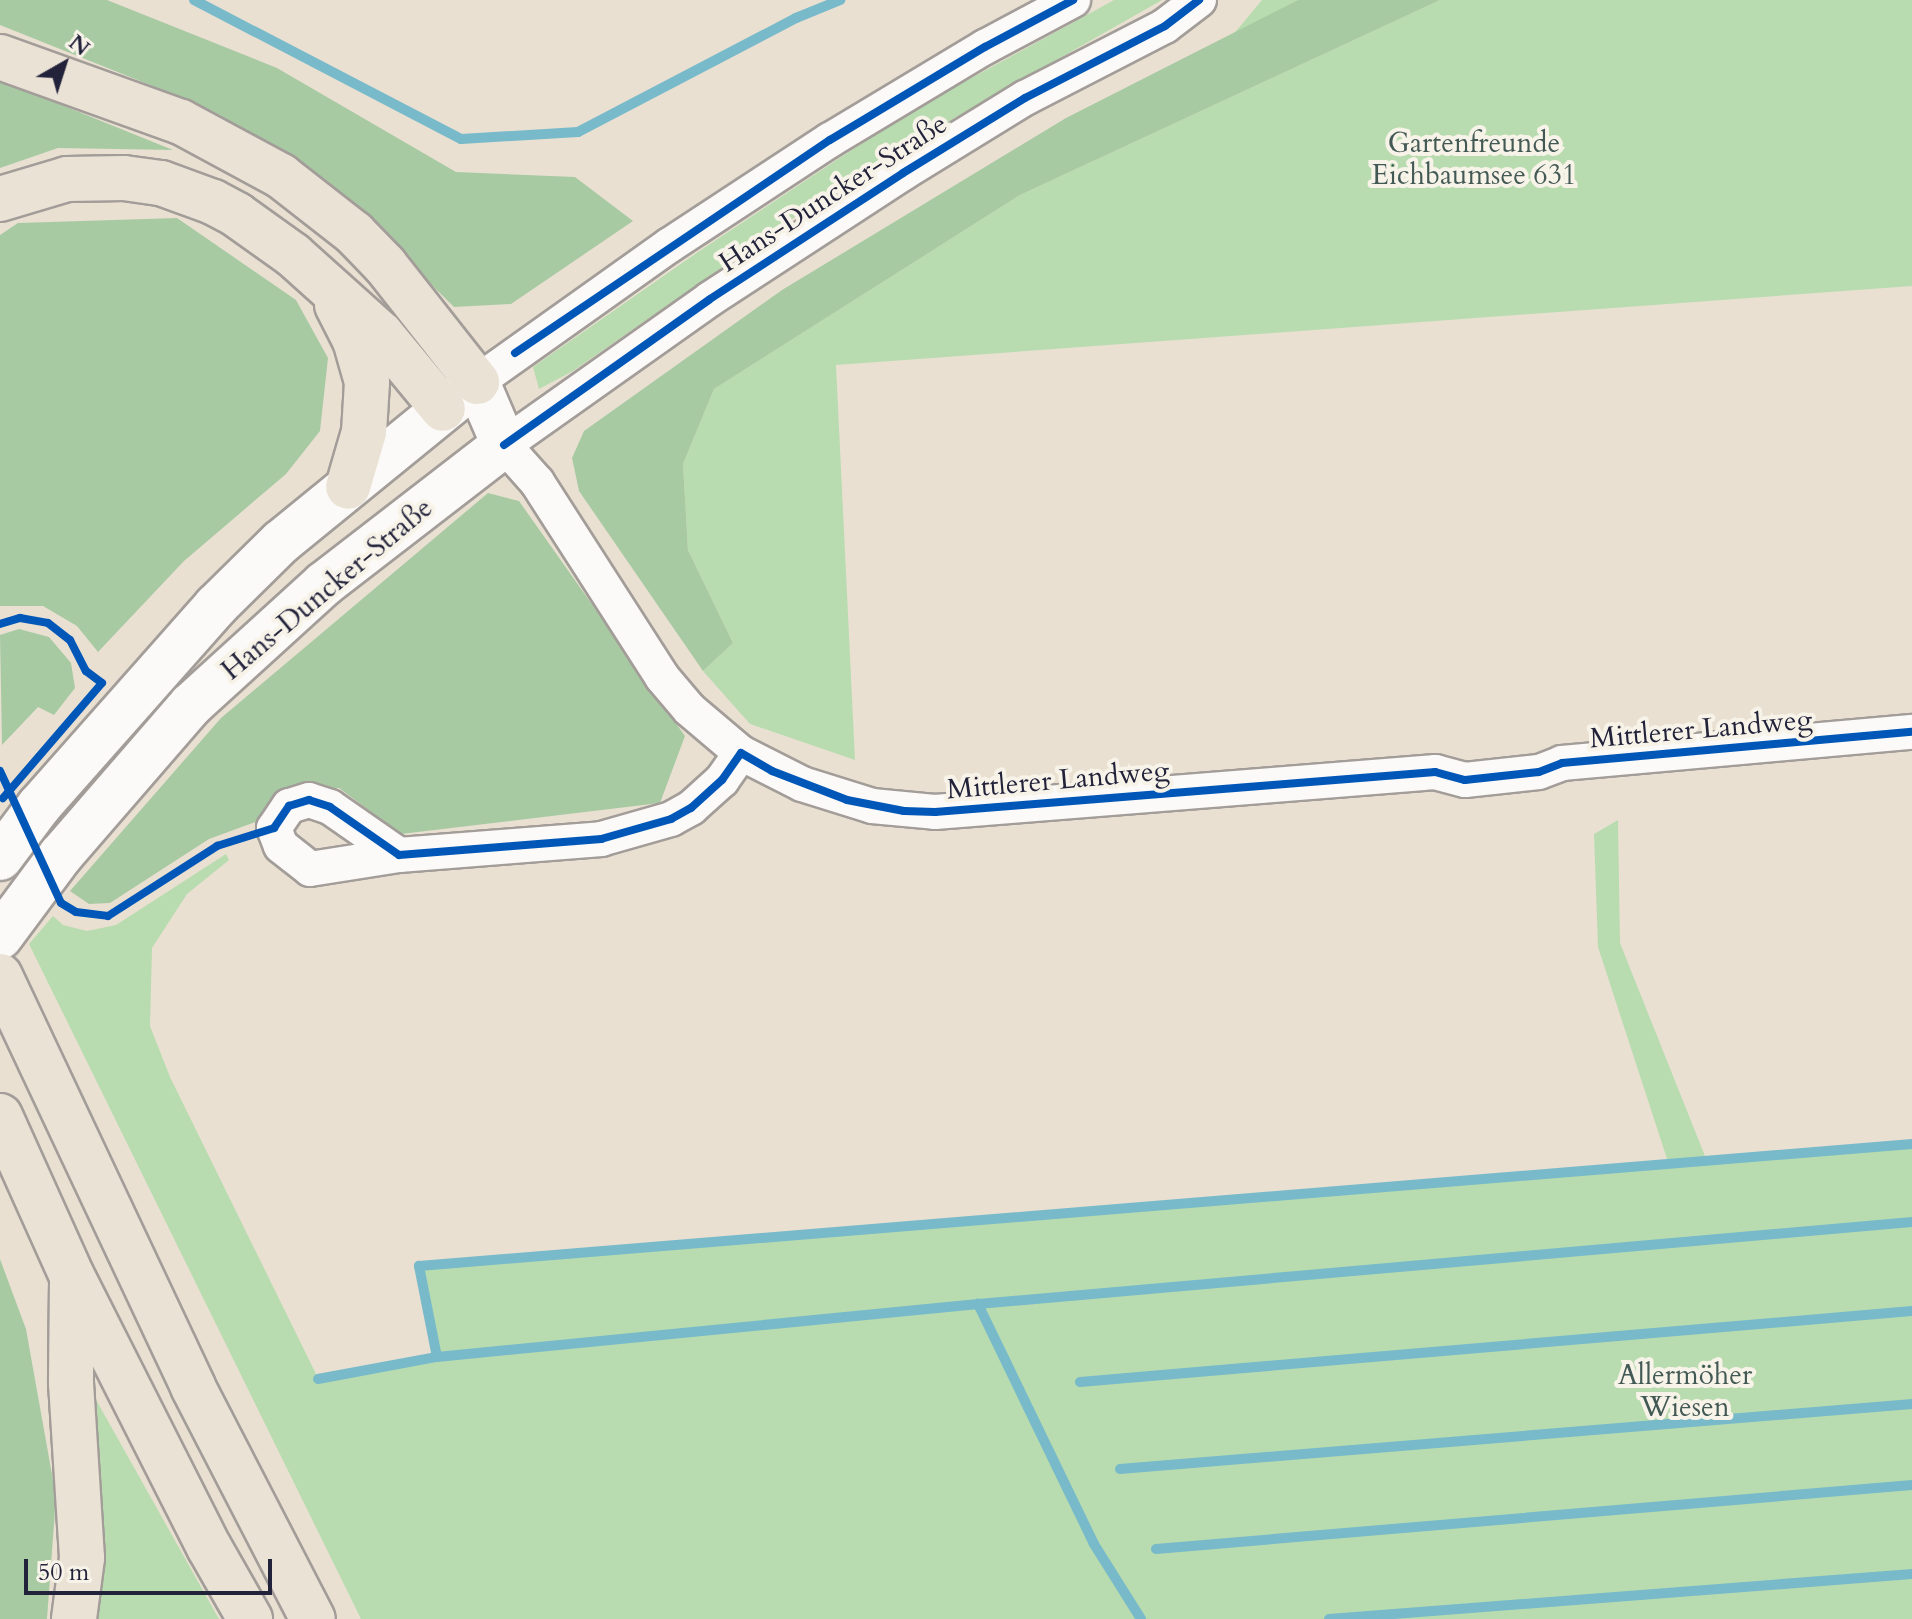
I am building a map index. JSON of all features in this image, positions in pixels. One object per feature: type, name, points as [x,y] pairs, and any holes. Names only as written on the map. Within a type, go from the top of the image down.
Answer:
[{"type":"highway","points":[[0,57],[181,122],[281,176],[344,224],[385,265],[477,382]]},
{"type":"highway","points":[[0,199],[67,179],[124,178],[161,183],[237,215],[293,255],[397,350],[443,409]]},
{"type":"highway","points":[[327,289],[355,340],[367,382],[364,432],[348,487]]},
{"type":"highway","points":[[0,976],[193,1387],[313,1619]]},
{"type":"highway","points":[[0,1116],[72,1276],[209,1547],[250,1619]]},
{"type":"highway","points":[[72,1276],[71,1383],[82,1558],[74,1619]]},
{"type":"street","name":"Hans-Duncker-Straße","points":[[0,858],[39,806],[216,606],[281,542],[443,409],[670,245],[830,140],[985,47],[1073,0]]},
{"type":"street","name":"Hans-Duncker-Straße","points":[[0,937],[61,855],[202,695],[324,584],[504,445],[710,299],[903,173],[1025,98],[1165,26],[1199,0]]},
{"type":"street","points":[[477,382],[504,445]]},
{"type":"street","points":[[443,409],[504,445]]},
{"type":"street","name":"Mittlerer Landweg","points":[[504,445],[537,482],[662,677],[689,709],[741,753],[772,771],[847,800],[904,811],[935,812],[1435,772],[1465,780],[1539,772],[1562,763],[1912,732]]},
{"type":"street","points":[[399,855],[601,839],[638,830],[691,808],[722,780],[741,753]]},
{"type":"green space","points":[[0,0],[107,0],[277,68],[456,172],[575,177],[633,221],[511,304],[454,307],[326,180],[200,105],[0,25]]},
{"type":"green space","points":[[1114,0],[1162,0],[858,173],[573,371],[539,389],[533,367],[698,252],[906,114]]},
{"type":"green space","points":[[1262,0],[1298,0],[1232,36]]},
{"type":"green space","points":[[1298,0],[1440,0],[1020,195],[714,389],[683,464],[688,550],[733,643],[703,671],[579,491],[572,458],[584,431],[782,290],[1066,118]]},
{"type":"green space","name":"Gartenfreunde Eichbaumsee 631","points":[[1440,0],[1912,0],[1912,286],[836,365],[855,760],[750,724],[703,671],[733,643],[688,550],[683,464],[714,389],[1020,195]]},
{"type":"green space","points":[[0,80],[173,150],[58,148],[0,168]]},
{"type":"green space","points":[[177,218],[296,300],[328,358],[320,431],[286,474],[184,561],[98,652],[77,626],[43,606],[0,606],[0,235],[18,223]]},
{"type":"green space","points":[[488,493],[519,501],[685,736],[660,803],[401,834],[339,788],[286,793],[261,820],[209,839],[110,903],[89,904],[70,891],[221,718]]},
{"type":"green space","points":[[19,629],[49,637],[71,663],[75,688],[54,715],[38,707],[2,745],[0,635]]},
{"type":"green space","name":"Allermöher Wiesen","points":[[1618,820],[1620,943],[1707,1161],[1912,1144],[1912,1619],[361,1619],[29,944],[53,916],[63,925],[87,931],[116,925],[226,854],[229,860],[187,894],[152,948],[150,1026],[170,1077],[318,1378],[436,1357],[419,1266],[1669,1165],[1598,947],[1594,834]]},
{"type":"green space","points":[[0,1259],[26,1329],[56,1497],[47,1619],[0,1619]]},
{"type":"green space","points":[[90,1389],[219,1619],[84,1619]]},
{"type":"waterway","points":[[194,0],[461,139],[578,132],[796,18],[840,0]]},
{"type":"waterway","points":[[318,1379],[437,1357],[419,1266],[1912,1144]]},
{"type":"waterway","points":[[1141,1619],[1094,1544],[978,1304],[1912,1222]]},
{"type":"waterway","points":[[437,1357],[978,1304]]},
{"type":"waterway","points":[[1080,1382],[1912,1311]]},
{"type":"waterway","points":[[1120,1469],[1912,1404]]},
{"type":"waterway","points":[[1156,1549],[1912,1485]]},
{"type":"waterway","points":[[1329,1619],[1912,1574]]},
{"type":"cycle path","points":[[515,353],[830,140],[985,47],[1073,0]]},
{"type":"cycle path","points":[[504,445],[710,299],[903,173],[1025,98],[1165,26],[1199,0]]},
{"type":"cycle path","points":[[0,624],[20,618],[48,623],[70,640],[86,671],[102,683],[3,798]]},
{"type":"cycle path","points":[[0,771],[61,903],[76,912],[108,916],[217,846],[274,828],[289,806],[309,800],[330,807],[399,855],[601,839],[671,819],[691,808],[722,780],[741,753],[772,771],[847,800],[904,811],[935,812],[1435,772],[1465,780],[1539,772],[1562,763],[1912,732]]}]
